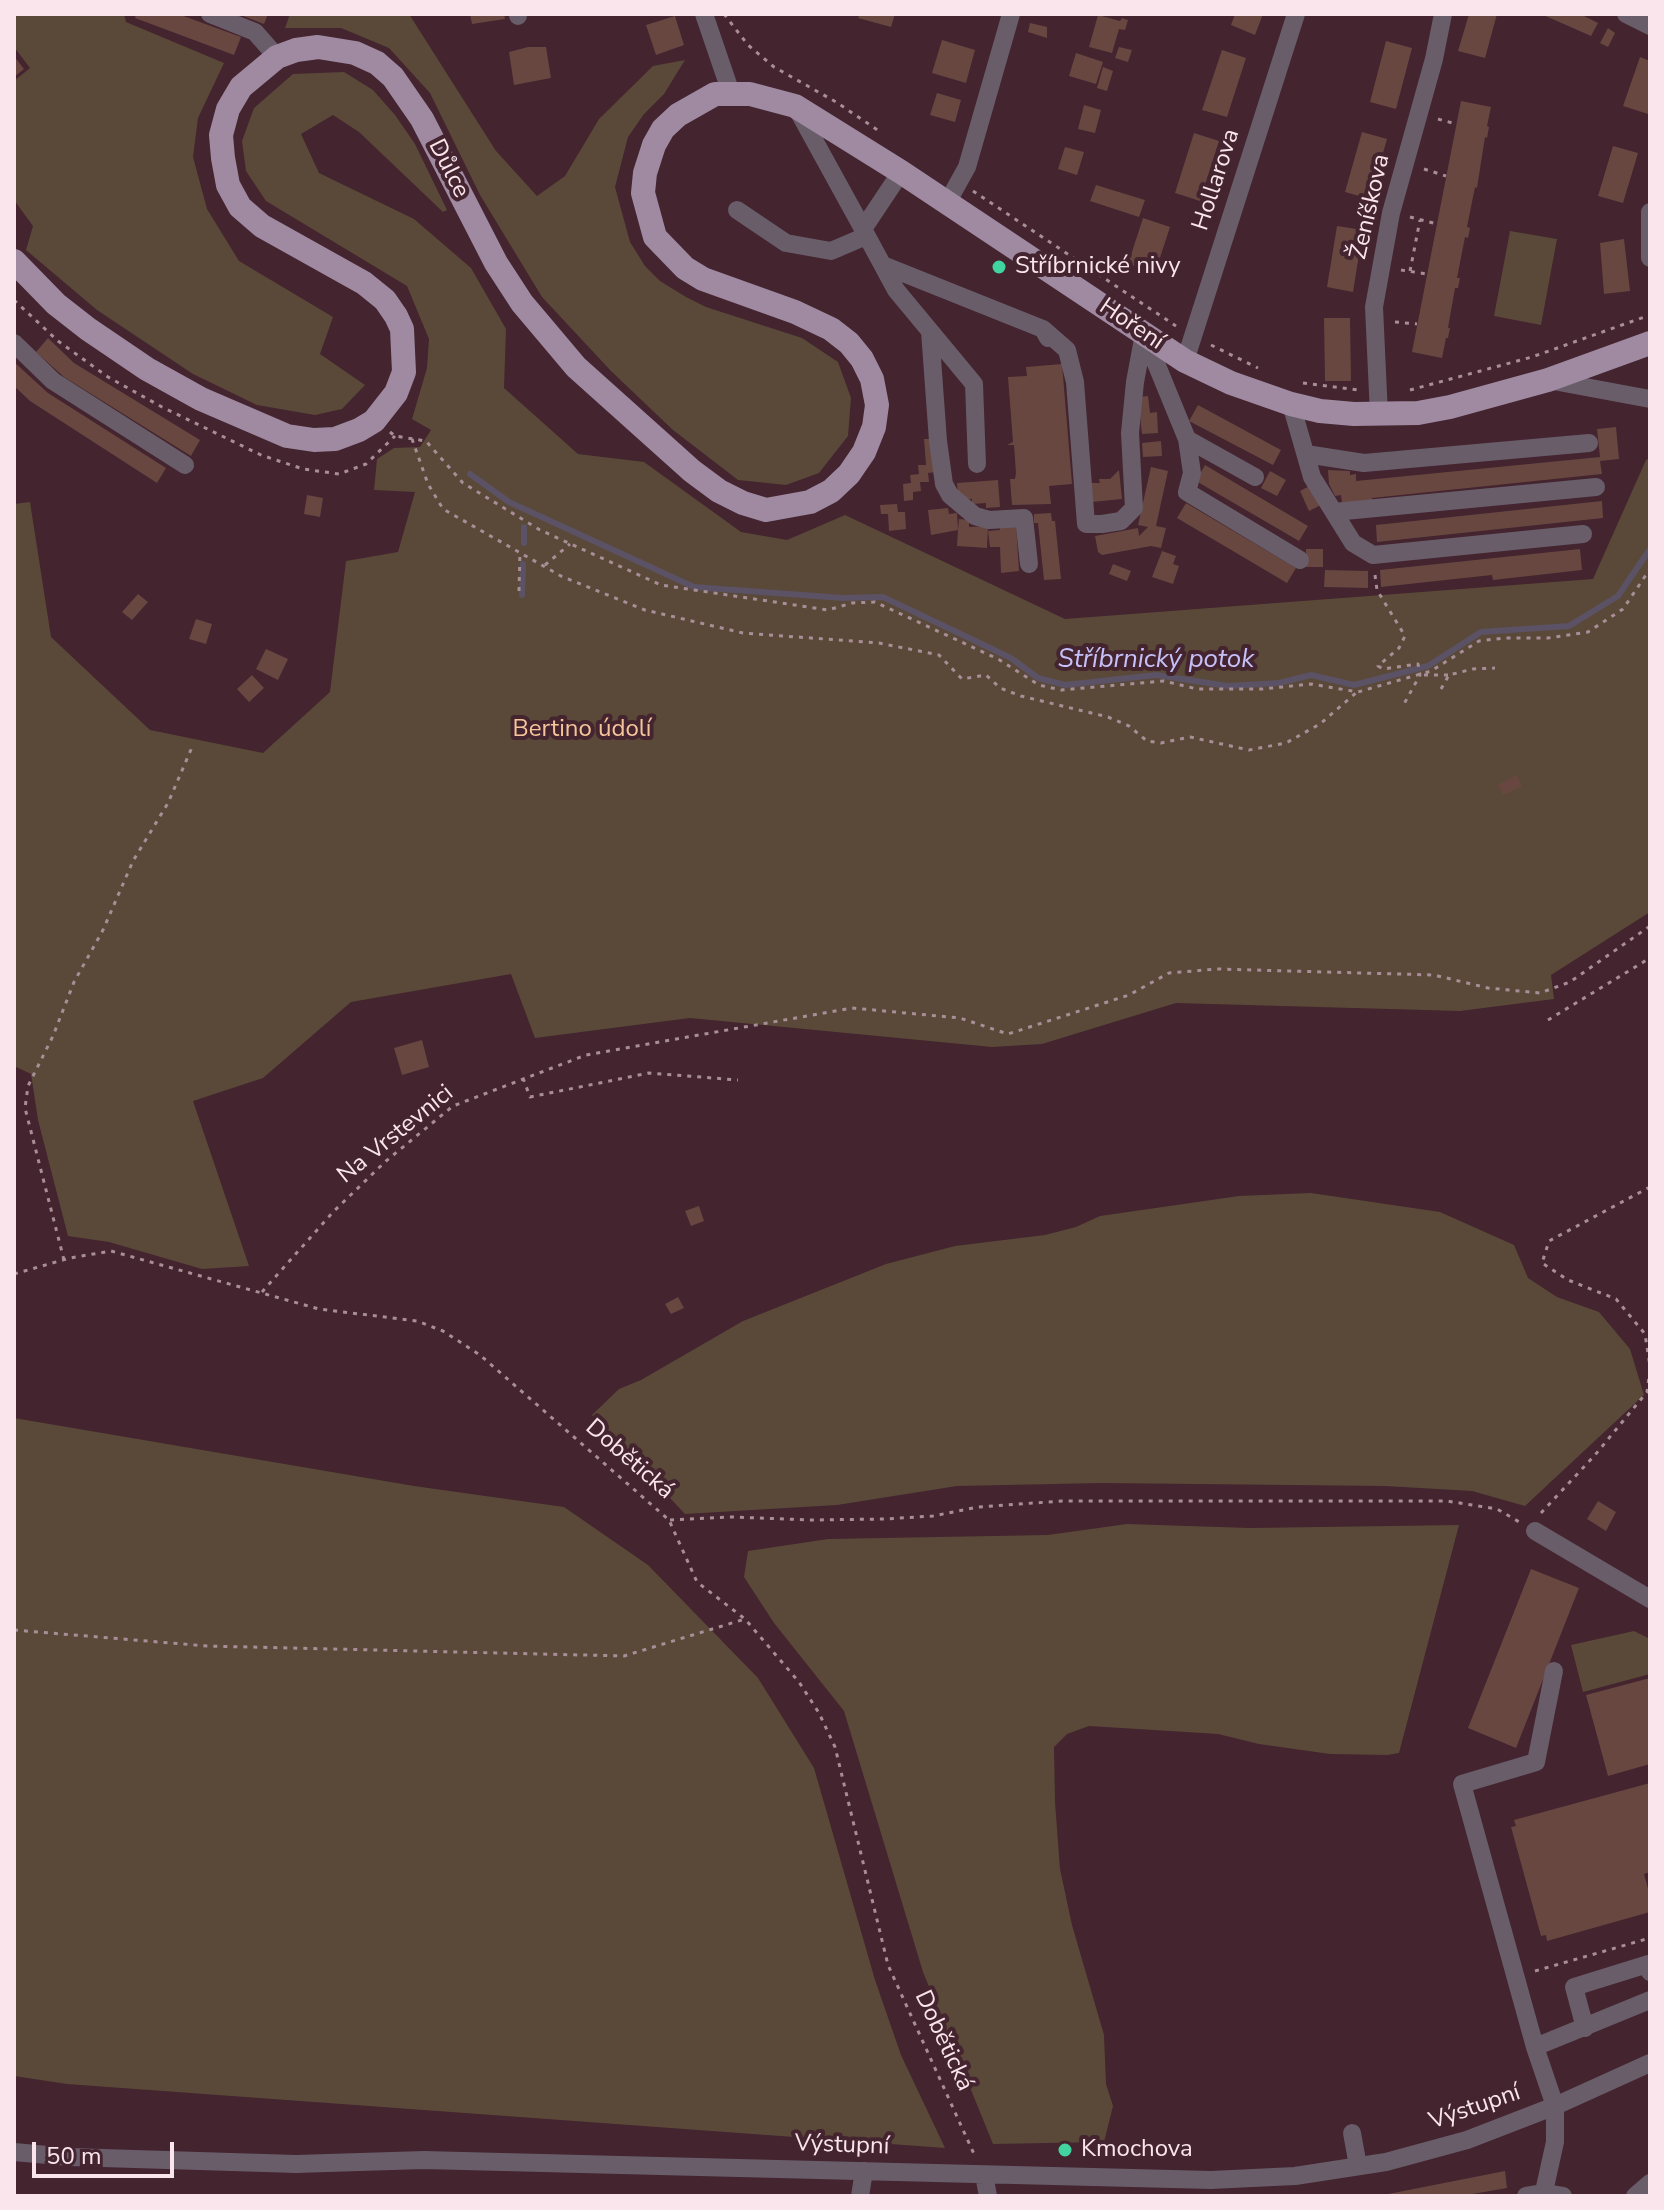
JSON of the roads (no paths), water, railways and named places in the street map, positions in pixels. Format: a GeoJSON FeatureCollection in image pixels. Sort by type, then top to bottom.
{"type":"FeatureCollection","features":[{"type":"Feature","properties":{"kind":"main road","name":"Důlce"},"geometry":{"type":"LineString","coordinates":[[14,261],[56,304],[88,329],[147,369],[225,410],[287,436],[314,440],[335,439],[374,421],[396,393],[404,372],[402,329],[396,316],[385,300],[364,283],[262,226],[240,207],[228,185],[221,135],[228,109],[241,87],[277,57],[318,47],[339,49],[377,63],[393,77],[422,119],[496,263],[522,303],[548,336],[603,393],[719,491],[766,510],[810,502],[831,491],[849,474],[864,452],[874,427],[877,405],[872,379],[862,359],[849,343],[831,329],[795,312],[703,279],[685,268],[655,237],[647,214],[643,193],[645,173],[663,129],[696,103],[715,94],[731,93]]}},
{"type":"Feature","properties":{"kind":"main road","name":"Hoření"},"geometry":{"type":"LineString","coordinates":[[731,93],[750,94],[795,106],[901,172],[953,193],[1185,361],[1231,383],[1296,393],[1320,411],[1379,403],[1418,413],[1450,407],[1548,380],[1650,343]]}},
{"type":"Feature","properties":{"kind":"street"},"geometry":{"type":"LineString","coordinates":[[210,14],[255,32],[277,57]]}},
{"type":"Feature","properties":{"kind":"street"},"geometry":{"type":"LineString","coordinates":[[704,14],[731,93]]}},
{"type":"Feature","properties":{"kind":"street"},"geometry":{"type":"LineString","coordinates":[[953,193],[967,167],[1011,14]]}},
{"type":"Feature","properties":{"kind":"street","name":"Hollarova"},"geometry":{"type":"LineString","coordinates":[[1185,361],[1296,14]]}},
{"type":"Feature","properties":{"kind":"street","name":"Ženíškova"},"geometry":{"type":"LineString","coordinates":[[1379,403],[1374,307],[1391,213],[1434,59],[1443,14]]}},
{"type":"Feature","properties":{"kind":"street"},"geometry":{"type":"LineString","coordinates":[[1626,14],[1650,26]]}},
{"type":"Feature","properties":{"kind":"street"},"geometry":{"type":"LineString","coordinates":[[795,106],[896,290],[974,384],[977,464]]}},
{"type":"Feature","properties":{"kind":"street"},"geometry":{"type":"LineString","coordinates":[[737,210],[786,243],[831,251],[864,232],[901,172]]}},
{"type":"Feature","properties":{"kind":"street"},"geometry":{"type":"LineString","coordinates":[[1650,212],[1650,258]]}},
{"type":"Feature","properties":{"kind":"street"},"geometry":{"type":"LineString","coordinates":[[883,265],[1043,329],[1067,350],[1075,382],[1086,524],[1121,521],[1134,508],[1130,433],[1144,334]]}},
{"type":"Feature","properties":{"kind":"street"},"geometry":{"type":"LineString","coordinates":[[1043,329],[1054,352]]}},
{"type":"Feature","properties":{"kind":"street"},"geometry":{"type":"LineString","coordinates":[[930,331],[944,484],[950,495],[975,516],[989,520],[1024,518],[1029,564]]}},
{"type":"Feature","properties":{"kind":"street"},"geometry":{"type":"LineString","coordinates":[[1144,334],[1187,439],[1192,473],[1187,492],[1300,560]]}},
{"type":"Feature","properties":{"kind":"street"},"geometry":{"type":"LineString","coordinates":[[14,343],[53,381],[185,465]]}},
{"type":"Feature","properties":{"kind":"street"},"geometry":{"type":"LineString","coordinates":[[1548,380],[1650,399]]}},
{"type":"Feature","properties":{"kind":"street"},"geometry":{"type":"LineString","coordinates":[[1296,393],[1312,477],[1353,543],[1373,555],[1583,534]]}},
{"type":"Feature","properties":{"kind":"street"},"geometry":{"type":"LineString","coordinates":[[1187,439],[1255,477]]}},
{"type":"Feature","properties":{"kind":"street"},"geometry":{"type":"LineString","coordinates":[[1306,454],[1364,463],[1589,443]]}},
{"type":"Feature","properties":{"kind":"street"},"geometry":{"type":"LineString","coordinates":[[1334,512],[1596,487]]}},
{"type":"Feature","properties":{"kind":"street"},"geometry":{"type":"LineString","coordinates":[[1535,1531],[1650,1599]]}},
{"type":"Feature","properties":{"kind":"street"},"geometry":{"type":"LineString","coordinates":[[1554,1671],[1536,1762],[1462,1784],[1535,2047],[1555,2106],[1555,2142],[1538,2195],[1563,2196]]}},
{"type":"Feature","properties":{"kind":"street"},"geometry":{"type":"LineString","coordinates":[[1585,2028],[1574,1987],[1648,1964],[1650,1972]]}},
{"type":"Feature","properties":{"kind":"street"},"geometry":{"type":"LineString","coordinates":[[1535,2047],[1650,2000]]}},
{"type":"Feature","properties":{"kind":"street","name":"Výstupní"},"geometry":{"type":"LineString","coordinates":[[14,2152],[70,2157],[296,2164],[424,2160],[1211,2180],[1295,2176],[1386,2162],[1467,2140],[1555,2106],[1650,2063]]}},
{"type":"Feature","properties":{"kind":"street"},"geometry":{"type":"LineString","coordinates":[[1352,2133],[1358,2166]]}},
{"type":"Feature","properties":{"kind":"street"},"geometry":{"type":"LineString","coordinates":[[860,2196],[864,2171]]}},
{"type":"Feature","properties":{"kind":"street"},"geometry":{"type":"LineString","coordinates":[[984,2175],[988,2196]]}},
{"type":"Feature","properties":{"kind":"street"},"geometry":{"type":"LineString","coordinates":[[1635,2196],[1650,2183]]}},
{"type":"Feature","properties":{"kind":"waterway","name":"Stříbrnický potok"},"geometry":{"type":"LineString","coordinates":[[470,474],[509,502],[694,587],[843,598],[883,597],[1011,658],[1038,678],[1065,685],[1156,675],[1228,686],[1279,683],[1311,675],[1354,685],[1428,666],[1481,632],[1569,626],[1618,596],[1650,549]]}},
{"type":"Feature","properties":{"kind":"waterway"},"geometry":{"type":"LineString","coordinates":[[524,527],[524,543]]}},
{"type":"Feature","properties":{"kind":"waterway"},"geometry":{"type":"LineString","coordinates":[[522,595],[523,564]]}},
{"type":"Feature","properties":{"kind":"place","name":"Stříbrnické nivy"},"geometry":{"type":"Point","coordinates":[999,267]}},
{"type":"Feature","properties":{"kind":"place","name":"Kmochova"},"geometry":{"type":"Point","coordinates":[1065,2150]}},
{"type":"Feature","properties":{"kind":"park label","name":"Bertino údolí"},"geometry":{"type":"Point","coordinates":[582,730]}}]}
